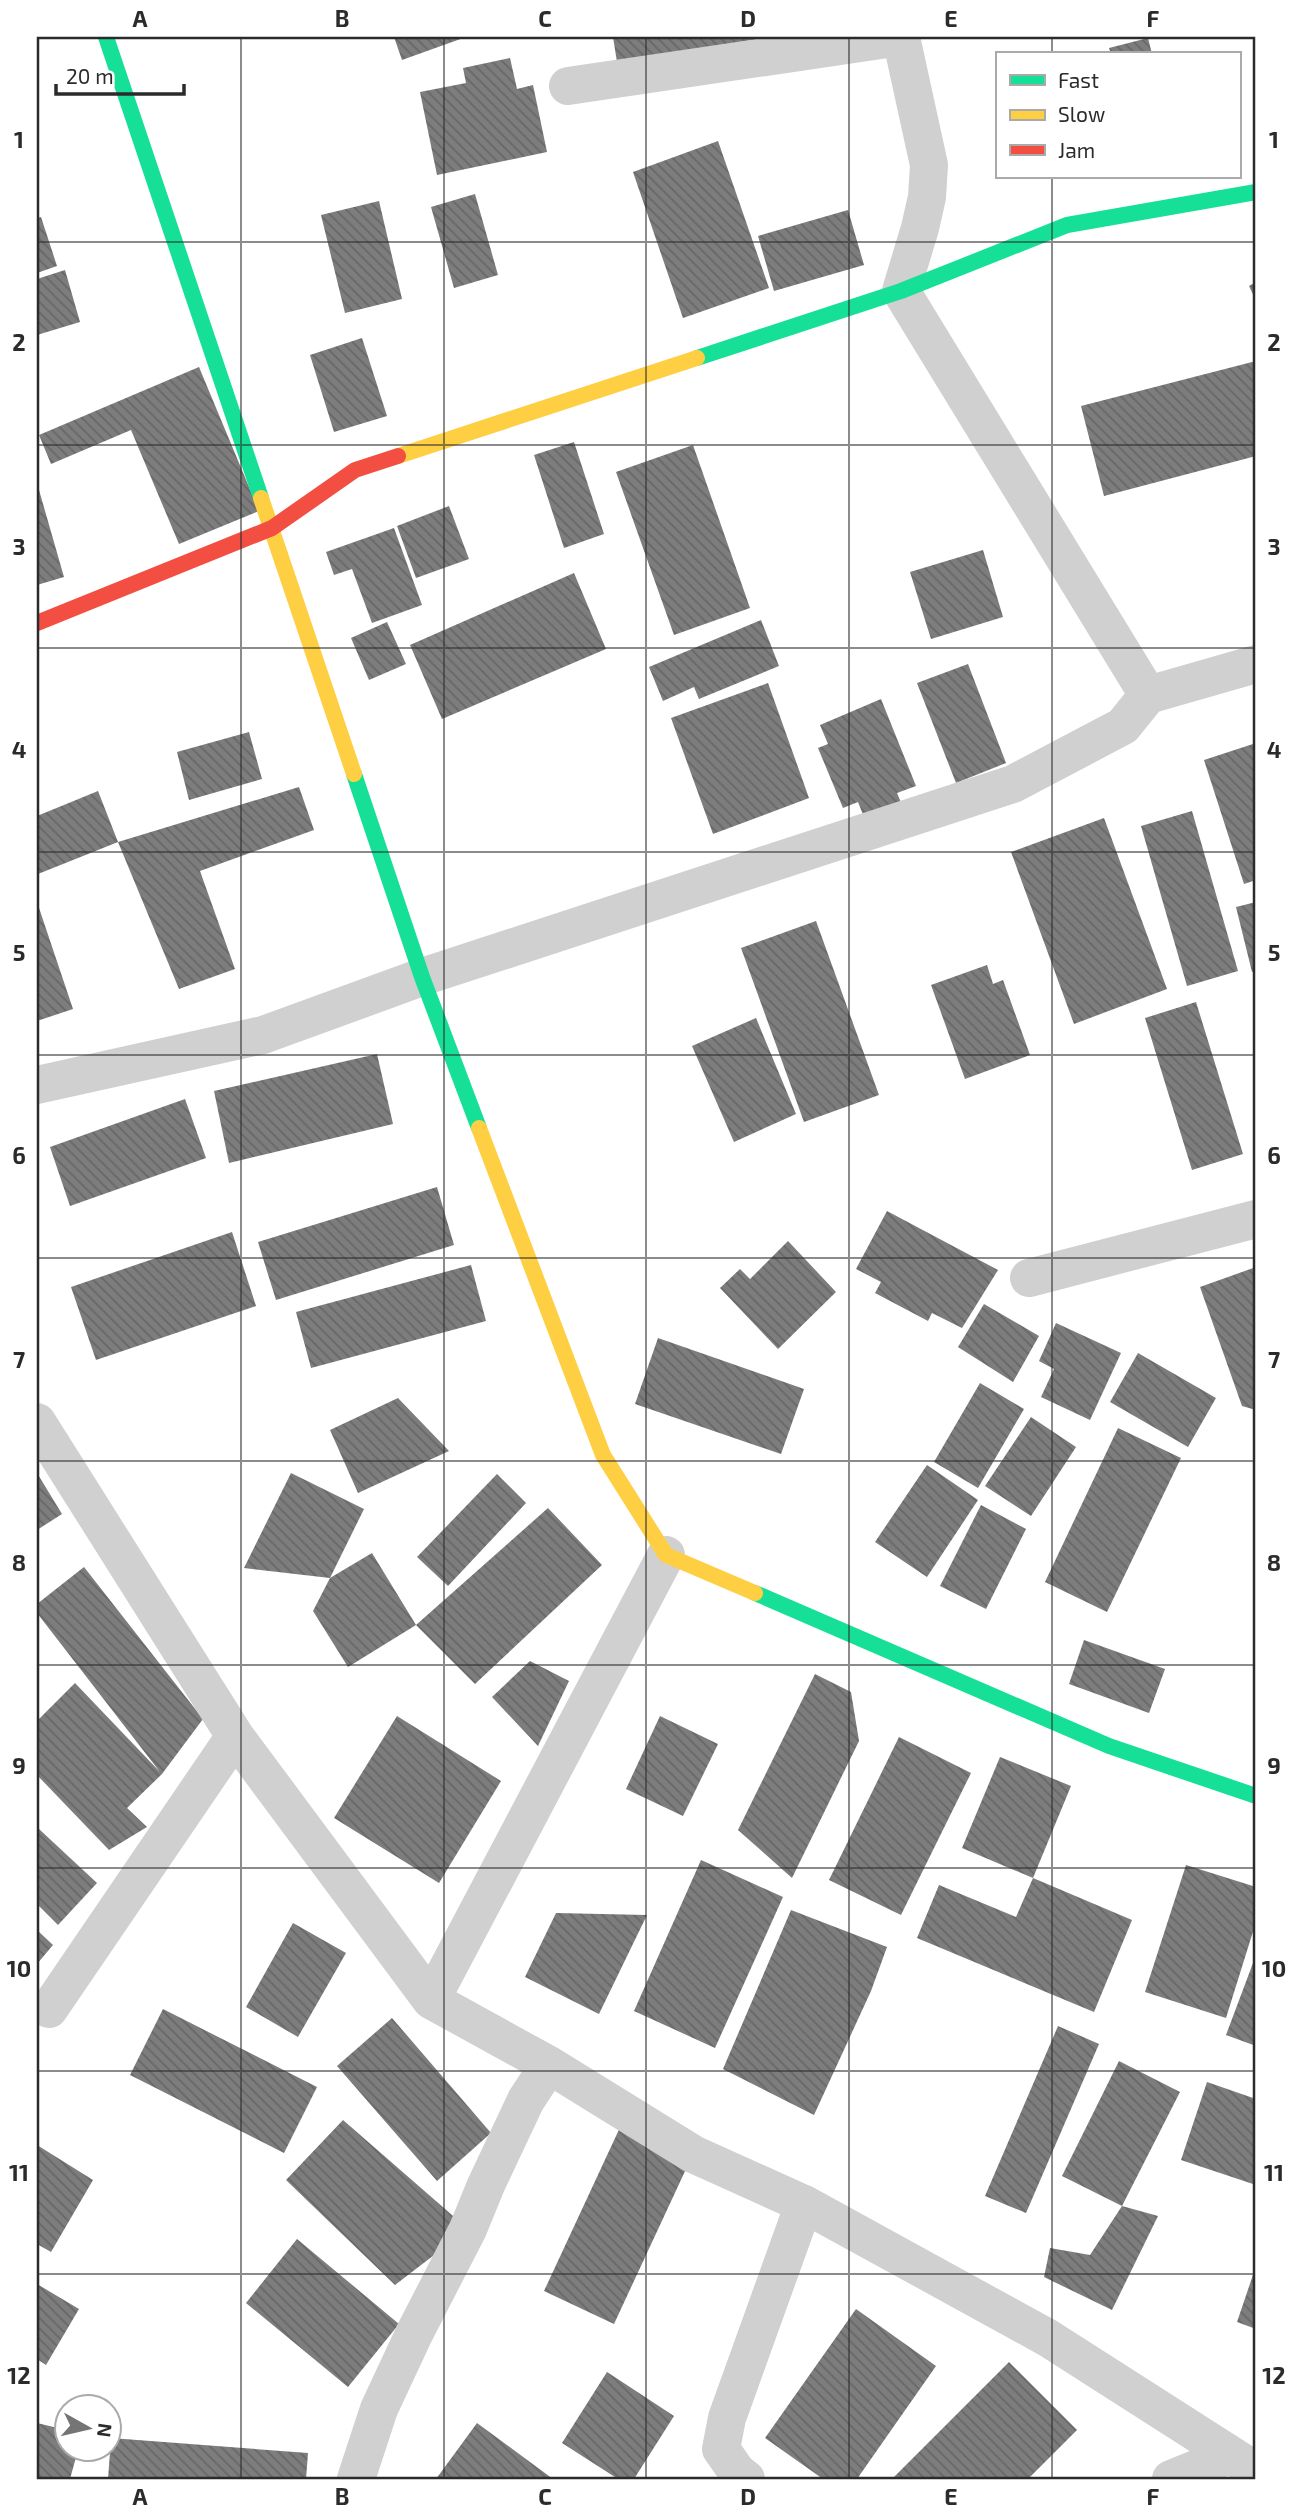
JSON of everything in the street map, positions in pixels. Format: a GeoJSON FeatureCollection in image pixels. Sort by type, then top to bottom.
{"type":"FeatureCollection","features":[{"type":"Feature","properties":{"kind":"street"},"geometry":{"type":"LineString","coordinates":[[106,37],[422,977],[603,1455],[666,1555],[1109,1746],[1256,1796]]}},
{"type":"Feature","properties":{"kind":"street"},"geometry":{"type":"LineString","coordinates":[[568,86],[901,37],[929,165],[927,197],[901,291],[1148,695]]}},
{"type":"Feature","properties":{"kind":"street"},"geometry":{"type":"LineString","coordinates":[[37,624],[272,528],[355,470],[901,291],[1068,225],[1256,192]]}},
{"type":"Feature","properties":{"kind":"street"},"geometry":{"type":"LineString","coordinates":[[37,1085],[263,1035],[422,977],[1013,783],[1123,726],[1148,695],[1256,664]]}},
{"type":"Feature","properties":{"kind":"street"},"geometry":{"type":"LineString","coordinates":[[1029,1278],[1256,1219]]}},
{"type":"Feature","properties":{"kind":"street"},"geometry":{"type":"LineString","coordinates":[[37,1422],[235,1736],[431,2000],[510,2042],[693,2154],[804,2204],[1048,2338],[1243,2463]]}},
{"type":"Feature","properties":{"kind":"street"},"geometry":{"type":"LineString","coordinates":[[431,2000],[666,1555]]}},
{"type":"Feature","properties":{"kind":"street"},"geometry":{"type":"LineString","coordinates":[[49,2009],[235,1736]]}},
{"type":"Feature","properties":{"kind":"street"},"geometry":{"type":"LineString","coordinates":[[356,2479],[379,2409],[468,2229],[526,2100],[549,2065]]}},
{"type":"Feature","properties":{"kind":"street"},"geometry":{"type":"LineString","coordinates":[[746,2479],[737,2472],[721,2449],[725,2428],[804,2204]]}},
{"type":"Feature","properties":{"kind":"street"},"geometry":{"type":"LineString","coordinates":[[1171,2479],[1243,2463]]}},
{"type":"Feature","properties":{"kind":"building"},"geometry":{"type":"Polygon","coordinates":[[[394,37],[466,37],[402,60],[394,37]]]}},
{"type":"Feature","properties":{"kind":"building"},"geometry":{"type":"Polygon","coordinates":[[[613,37],[765,37],[765,38],[617,62],[613,37]]]}},
{"type":"Feature","properties":{"kind":"building"},"geometry":{"type":"Polygon","coordinates":[[[1148,38],[1152,52],[1110,52],[1109,48],[1148,38]]]}},
{"type":"Feature","properties":{"kind":"building"},"geometry":{"type":"Polygon","coordinates":[[[510,58],[517,89],[533,85],[547,152],[437,175],[420,92],[466,83],[463,68],[510,58]]]}},
{"type":"Feature","properties":{"kind":"building"},"geometry":{"type":"Polygon","coordinates":[[[718,141],[769,288],[683,318],[633,172],[718,141]]]}},
{"type":"Feature","properties":{"kind":"building"},"geometry":{"type":"Polygon","coordinates":[[[475,194],[498,275],[454,288],[431,207],[475,194]]]}},
{"type":"Feature","properties":{"kind":"building"},"geometry":{"type":"Polygon","coordinates":[[[379,201],[402,299],[345,313],[321,215],[379,201]]]}},
{"type":"Feature","properties":{"kind":"building"},"geometry":{"type":"Polygon","coordinates":[[[848,210],[864,265],[774,291],[758,236],[848,210]]]}},
{"type":"Feature","properties":{"kind":"building"},"geometry":{"type":"Polygon","coordinates":[[[41,217],[57,266],[37,273],[37,218],[41,217]]]}},
{"type":"Feature","properties":{"kind":"building"},"geometry":{"type":"Polygon","coordinates":[[[65,270],[80,322],[37,335],[37,279],[65,270]]]}},
{"type":"Feature","properties":{"kind":"building"},"geometry":{"type":"Polygon","coordinates":[[[1256,282],[1256,301],[1249,286],[1256,282]]]}},
{"type":"Feature","properties":{"kind":"building"},"geometry":{"type":"Polygon","coordinates":[[[362,338],[387,416],[334,432],[310,355],[362,338]]]}},
{"type":"Feature","properties":{"kind":"building"},"geometry":{"type":"Polygon","coordinates":[[[1256,361],[1256,456],[1104,496],[1081,406],[1256,361]]]}},
{"type":"Feature","properties":{"kind":"building"},"geometry":{"type":"Polygon","coordinates":[[[199,367],[259,511],[179,544],[131,430],[51,464],[39,435],[199,367]]]}},
{"type":"Feature","properties":{"kind":"building"},"geometry":{"type":"Polygon","coordinates":[[[574,442],[604,534],[564,548],[534,455],[574,442]]]}},
{"type":"Feature","properties":{"kind":"building"},"geometry":{"type":"Polygon","coordinates":[[[693,445],[750,608],[674,635],[616,472],[693,445]]]}},
{"type":"Feature","properties":{"kind":"building"},"geometry":{"type":"Polygon","coordinates":[[[37,483],[64,577],[37,585],[37,483]]]}},
{"type":"Feature","properties":{"kind":"building"},"geometry":{"type":"Polygon","coordinates":[[[449,506],[469,559],[416,578],[397,526],[449,506]]]}},
{"type":"Feature","properties":{"kind":"building"},"geometry":{"type":"Polygon","coordinates":[[[394,528],[422,605],[372,623],[352,569],[334,575],[326,552],[394,528]]]}},
{"type":"Feature","properties":{"kind":"building"},"geometry":{"type":"Polygon","coordinates":[[[983,550],[1003,617],[931,639],[910,572],[983,550]]]}},
{"type":"Feature","properties":{"kind":"building"},"geometry":{"type":"Polygon","coordinates":[[[574,573],[606,649],[442,719],[410,645],[574,573]]]}},
{"type":"Feature","properties":{"kind":"building"},"geometry":{"type":"Polygon","coordinates":[[[761,620],[779,666],[699,699],[694,687],[663,701],[649,667],[761,620]]]}},
{"type":"Feature","properties":{"kind":"building"},"geometry":{"type":"Polygon","coordinates":[[[387,622],[406,664],[369,680],[351,638],[387,622]]]}},
{"type":"Feature","properties":{"kind":"building"},"geometry":{"type":"Polygon","coordinates":[[[968,664],[1006,763],[956,783],[917,683],[968,664]]]}},
{"type":"Feature","properties":{"kind":"building"},"geometry":{"type":"Polygon","coordinates":[[[768,683],[809,798],[713,834],[671,718],[768,683]]]}},
{"type":"Feature","properties":{"kind":"building"},"geometry":{"type":"Polygon","coordinates":[[[881,699],[916,786],[897,793],[903,807],[866,822],[858,802],[843,808],[818,748],[828,744],[820,725],[881,699]]]}},
{"type":"Feature","properties":{"kind":"building"},"geometry":{"type":"Polygon","coordinates":[[[249,732],[262,779],[189,800],[177,752],[249,732]]]}},
{"type":"Feature","properties":{"kind":"building"},"geometry":{"type":"Polygon","coordinates":[[[1256,743],[1256,880],[1244,884],[1204,760],[1256,743]]]}},
{"type":"Feature","properties":{"kind":"building"},"geometry":{"type":"Polygon","coordinates":[[[299,787],[314,830],[200,871],[235,969],[179,989],[118,842],[299,787]]]}},
{"type":"Feature","properties":{"kind":"building"},"geometry":{"type":"Polygon","coordinates":[[[98,791],[118,842],[38,874],[37,816],[98,791]]]}},
{"type":"Feature","properties":{"kind":"building"},"geometry":{"type":"Polygon","coordinates":[[[1192,811],[1238,971],[1187,986],[1141,826],[1192,811]]]}},
{"type":"Feature","properties":{"kind":"building"},"geometry":{"type":"Polygon","coordinates":[[[1104,818],[1167,989],[1074,1024],[1011,852],[1104,818]]]}},
{"type":"Feature","properties":{"kind":"building"},"geometry":{"type":"Polygon","coordinates":[[[37,902],[73,1009],[37,1021],[37,902]]]}},
{"type":"Feature","properties":{"kind":"building"},"geometry":{"type":"Polygon","coordinates":[[[1256,902],[1256,971],[1252,972],[1236,907],[1256,902]]]}},
{"type":"Feature","properties":{"kind":"building"},"geometry":{"type":"Polygon","coordinates":[[[816,921],[879,1095],[804,1122],[741,948],[816,921]]]}},
{"type":"Feature","properties":{"kind":"building"},"geometry":{"type":"Polygon","coordinates":[[[987,965],[993,984],[1003,980],[1030,1055],[965,1079],[931,985],[987,965]]]}},
{"type":"Feature","properties":{"kind":"building"},"geometry":{"type":"Polygon","coordinates":[[[1196,1002],[1243,1154],[1192,1170],[1145,1018],[1196,1002]]]}},
{"type":"Feature","properties":{"kind":"building"},"geometry":{"type":"Polygon","coordinates":[[[756,1018],[796,1114],[734,1142],[692,1046],[756,1018]]]}},
{"type":"Feature","properties":{"kind":"building"},"geometry":{"type":"Polygon","coordinates":[[[377,1054],[393,1124],[229,1163],[214,1091],[377,1054]]]}},
{"type":"Feature","properties":{"kind":"building"},"geometry":{"type":"Polygon","coordinates":[[[185,1099],[206,1158],[70,1206],[50,1147],[185,1099]]]}},
{"type":"Feature","properties":{"kind":"building"},"geometry":{"type":"Polygon","coordinates":[[[437,1187],[454,1245],[276,1300],[258,1242],[437,1187]]]}},
{"type":"Feature","properties":{"kind":"building"},"geometry":{"type":"Polygon","coordinates":[[[887,1211],[998,1270],[962,1328],[932,1313],[928,1321],[875,1293],[881,1282],[856,1269],[887,1211]]]}},
{"type":"Feature","properties":{"kind":"building"},"geometry":{"type":"Polygon","coordinates":[[[232,1232],[256,1306],[96,1360],[71,1287],[232,1232]]]}},
{"type":"Feature","properties":{"kind":"building"},"geometry":{"type":"Polygon","coordinates":[[[788,1241],[836,1292],[778,1349],[720,1288],[740,1269],[750,1279],[788,1241]]]}},
{"type":"Feature","properties":{"kind":"building"},"geometry":{"type":"Polygon","coordinates":[[[471,1265],[486,1321],[311,1368],[296,1312],[471,1265]]]}},
{"type":"Feature","properties":{"kind":"building"},"geometry":{"type":"Polygon","coordinates":[[[1256,1267],[1256,1410],[1242,1406],[1200,1287],[1256,1267]]]}},
{"type":"Feature","properties":{"kind":"building"},"geometry":{"type":"Polygon","coordinates":[[[984,1304],[1039,1336],[1013,1382],[958,1347],[984,1304]]]}},
{"type":"Feature","properties":{"kind":"building"},"geometry":{"type":"Polygon","coordinates":[[[1056,1323],[1121,1353],[1090,1420],[1041,1397],[1054,1369],[1039,1361],[1056,1323]]]}},
{"type":"Feature","properties":{"kind":"building"},"geometry":{"type":"Polygon","coordinates":[[[658,1338],[804,1389],[781,1454],[635,1404],[658,1338]]]}},
{"type":"Feature","properties":{"kind":"building"},"geometry":{"type":"Polygon","coordinates":[[[1138,1353],[1216,1398],[1188,1447],[1110,1402],[1138,1353]]]}},
{"type":"Feature","properties":{"kind":"building"},"geometry":{"type":"Polygon","coordinates":[[[980,1383],[1024,1409],[978,1488],[934,1462],[980,1383]]]}},
{"type":"Feature","properties":{"kind":"building"},"geometry":{"type":"Polygon","coordinates":[[[398,1398],[449,1451],[358,1493],[330,1430],[398,1398]]]}},
{"type":"Feature","properties":{"kind":"building"},"geometry":{"type":"Polygon","coordinates":[[[1031,1417],[1076,1447],[1031,1516],[985,1486],[1031,1417]]]}},
{"type":"Feature","properties":{"kind":"building"},"geometry":{"type":"Polygon","coordinates":[[[1118,1428],[1181,1458],[1107,1612],[1045,1582],[1118,1428]]]}},
{"type":"Feature","properties":{"kind":"building"},"geometry":{"type":"Polygon","coordinates":[[[927,1465],[978,1500],[927,1577],[875,1542],[927,1465]]]}},
{"type":"Feature","properties":{"kind":"building"},"geometry":{"type":"Polygon","coordinates":[[[37,1473],[62,1514],[37,1530],[37,1473]]]}},
{"type":"Feature","properties":{"kind":"building"},"geometry":{"type":"Polygon","coordinates":[[[291,1473],[364,1509],[330,1578],[244,1568],[291,1473]]]}},
{"type":"Feature","properties":{"kind":"building"},"geometry":{"type":"Polygon","coordinates":[[[497,1474],[526,1503],[448,1586],[417,1557],[497,1474]]]}},
{"type":"Feature","properties":{"kind":"building"},"geometry":{"type":"Polygon","coordinates":[[[981,1505],[1026,1529],[986,1609],[940,1586],[981,1505]]]}},
{"type":"Feature","properties":{"kind":"building"},"geometry":{"type":"Polygon","coordinates":[[[548,1508],[602,1565],[475,1684],[416,1625],[548,1508]]]}},
{"type":"Feature","properties":{"kind":"building"},"geometry":{"type":"Polygon","coordinates":[[[372,1553],[416,1625],[348,1667],[313,1611],[330,1578],[372,1553]]]}},
{"type":"Feature","properties":{"kind":"building"},"geometry":{"type":"Polygon","coordinates":[[[84,1567],[203,1719],[162,1774],[127,1808],[147,1827],[109,1850],[37,1775],[37,1721],[75,1683],[160,1772],[37,1613],[37,1604],[84,1567]]]}},
{"type":"Feature","properties":{"kind":"building"},"geometry":{"type":"Polygon","coordinates":[[[1084,1640],[1165,1669],[1149,1713],[1069,1684],[1084,1640]]]}},
{"type":"Feature","properties":{"kind":"building"},"geometry":{"type":"Polygon","coordinates":[[[530,1661],[569,1681],[538,1746],[492,1697],[530,1661]]]}},
{"type":"Feature","properties":{"kind":"building"},"geometry":{"type":"Polygon","coordinates":[[[815,1674],[851,1692],[859,1741],[792,1878],[738,1830],[815,1674]]]}},
{"type":"Feature","properties":{"kind":"building"},"geometry":{"type":"Polygon","coordinates":[[[397,1716],[501,1781],[439,1883],[334,1818],[397,1716]]]}},
{"type":"Feature","properties":{"kind":"building"},"geometry":{"type":"Polygon","coordinates":[[[660,1716],[718,1744],[683,1816],[626,1789],[660,1716]]]}},
{"type":"Feature","properties":{"kind":"building"},"geometry":{"type":"Polygon","coordinates":[[[899,1737],[971,1773],[901,1915],[829,1880],[899,1737]]]}},
{"type":"Feature","properties":{"kind":"building"},"geometry":{"type":"Polygon","coordinates":[[[1000,1757],[1071,1786],[1033,1878],[962,1848],[1000,1757]]]}},
{"type":"Feature","properties":{"kind":"building"},"geometry":{"type":"Polygon","coordinates":[[[39,1829],[97,1883],[58,1925],[37,1904],[39,1829]]]}},
{"type":"Feature","properties":{"kind":"building"},"geometry":{"type":"Polygon","coordinates":[[[701,1860],[783,1897],[715,2048],[634,2011],[701,1860]]]}},
{"type":"Feature","properties":{"kind":"building"},"geometry":{"type":"Polygon","coordinates":[[[1186,1865],[1256,1887],[1256,1922],[1226,2018],[1145,1992],[1186,1865]]]}},
{"type":"Feature","properties":{"kind":"building"},"geometry":{"type":"Polygon","coordinates":[[[1033,1878],[1132,1920],[1094,2012],[917,1938],[939,1885],[1016,1917],[1033,1878]]]}},
{"type":"Feature","properties":{"kind":"building"},"geometry":{"type":"Polygon","coordinates":[[[791,1910],[887,1947],[871,1991],[814,2115],[723,2069],[791,1910]]]}},
{"type":"Feature","properties":{"kind":"building"},"geometry":{"type":"Polygon","coordinates":[[[556,1913],[647,1915],[599,2014],[525,1977],[556,1913]]]}},
{"type":"Feature","properties":{"kind":"building"},"geometry":{"type":"Polygon","coordinates":[[[293,1923],[346,1953],[298,2037],[246,2007],[293,1923]]]}},
{"type":"Feature","properties":{"kind":"building"},"geometry":{"type":"Polygon","coordinates":[[[37,1930],[53,1945],[37,1964],[37,1930]]]}},
{"type":"Feature","properties":{"kind":"building"},"geometry":{"type":"Polygon","coordinates":[[[1256,1955],[1256,2046],[1226,2035],[1256,1955]]]}},
{"type":"Feature","properties":{"kind":"building"},"geometry":{"type":"Polygon","coordinates":[[[163,2009],[317,2087],[284,2153],[130,2075],[163,2009]]]}},
{"type":"Feature","properties":{"kind":"building"},"geometry":{"type":"Polygon","coordinates":[[[392,2018],[491,2133],[437,2181],[337,2066],[392,2018]]]}},
{"type":"Feature","properties":{"kind":"building"},"geometry":{"type":"Polygon","coordinates":[[[1058,2026],[1099,2044],[1026,2213],[985,2196],[1058,2026]]]}},
{"type":"Feature","properties":{"kind":"building"},"geometry":{"type":"Polygon","coordinates":[[[1119,2061],[1180,2092],[1122,2206],[1062,2176],[1119,2061]]]}},
{"type":"Feature","properties":{"kind":"building"},"geometry":{"type":"Polygon","coordinates":[[[1207,2082],[1256,2099],[1256,2185],[1181,2160],[1207,2082]]]}},
{"type":"Feature","properties":{"kind":"building"},"geometry":{"type":"Polygon","coordinates":[[[343,2120],[468,2229],[395,2285],[286,2180],[343,2120]]]}},
{"type":"Feature","properties":{"kind":"building"},"geometry":{"type":"Polygon","coordinates":[[[623,2121],[693,2154],[614,2324],[544,2291],[623,2121]]]}},
{"type":"Feature","properties":{"kind":"building"},"geometry":{"type":"Polygon","coordinates":[[[37,2145],[93,2180],[51,2252],[37,2244],[37,2145]]]}},
{"type":"Feature","properties":{"kind":"building"},"geometry":{"type":"Polygon","coordinates":[[[1122,2206],[1158,2216],[1112,2310],[1044,2277],[1050,2248],[1090,2255],[1122,2206]]]}},
{"type":"Feature","properties":{"kind":"building"},"geometry":{"type":"Polygon","coordinates":[[[297,2239],[399,2324],[348,2387],[246,2303],[297,2239]]]}},
{"type":"Feature","properties":{"kind":"building"},"geometry":{"type":"Polygon","coordinates":[[[1256,2266],[1256,2329],[1237,2322],[1256,2266]]]}},
{"type":"Feature","properties":{"kind":"building"},"geometry":{"type":"Polygon","coordinates":[[[37,2284],[79,2309],[46,2365],[37,2359],[37,2284]]]}},
{"type":"Feature","properties":{"kind":"building"},"geometry":{"type":"Polygon","coordinates":[[[856,2309],[936,2366],[857,2479],[823,2479],[765,2438],[856,2309]]]}},
{"type":"Feature","properties":{"kind":"building"},"geometry":{"type":"Polygon","coordinates":[[[1009,2362],[1077,2430],[1028,2479],[892,2479],[1009,2362]]]}},
{"type":"Feature","properties":{"kind":"building"},"geometry":{"type":"Polygon","coordinates":[[[607,2372],[674,2416],[634,2479],[618,2479],[562,2443],[607,2372]]]}},
{"type":"Feature","properties":{"kind":"building"},"geometry":{"type":"Polygon","coordinates":[[[37,2423],[52,2427],[52,2464],[74,2464],[70,2479],[37,2479],[37,2423]]]}},
{"type":"Feature","properties":{"kind":"building"},"geometry":{"type":"Polygon","coordinates":[[[477,2423],[553,2479],[436,2479],[477,2423]]]}},
{"type":"Feature","properties":{"kind":"building"},"geometry":{"type":"Polygon","coordinates":[[[122,2439],[308,2453],[306,2479],[108,2479],[109,2464],[122,2464],[122,2439]]]}},
{"type":"Feature","properties":{"kind":"traffic: fast"},"geometry":{"type":"LineString","coordinates":[[106,37],[261,498]]}},
{"type":"Feature","properties":{"kind":"traffic: fast"},"geometry":{"type":"LineString","coordinates":[[697,358],[901,291],[1067,225],[1256,192]]}},
{"type":"Feature","properties":{"kind":"traffic: fast"},"geometry":{"type":"LineString","coordinates":[[354,774],[422,977],[479,1128]]}},
{"type":"Feature","properties":{"kind":"traffic: fast"},"geometry":{"type":"LineString","coordinates":[[755,1593],[1109,1746],[1256,1796]]}},
{"type":"Feature","properties":{"kind":"traffic: slow"},"geometry":{"type":"LineString","coordinates":[[398,456],[697,358]]}},
{"type":"Feature","properties":{"kind":"traffic: slow"},"geometry":{"type":"LineString","coordinates":[[261,498],[354,774]]}},
{"type":"Feature","properties":{"kind":"traffic: slow"},"geometry":{"type":"LineString","coordinates":[[479,1128],[603,1455],[666,1555],[755,1593]]}},
{"type":"Feature","properties":{"kind":"traffic: jam"},"geometry":{"type":"LineString","coordinates":[[37,623],[272,528],[355,470],[398,456]]}}]}
